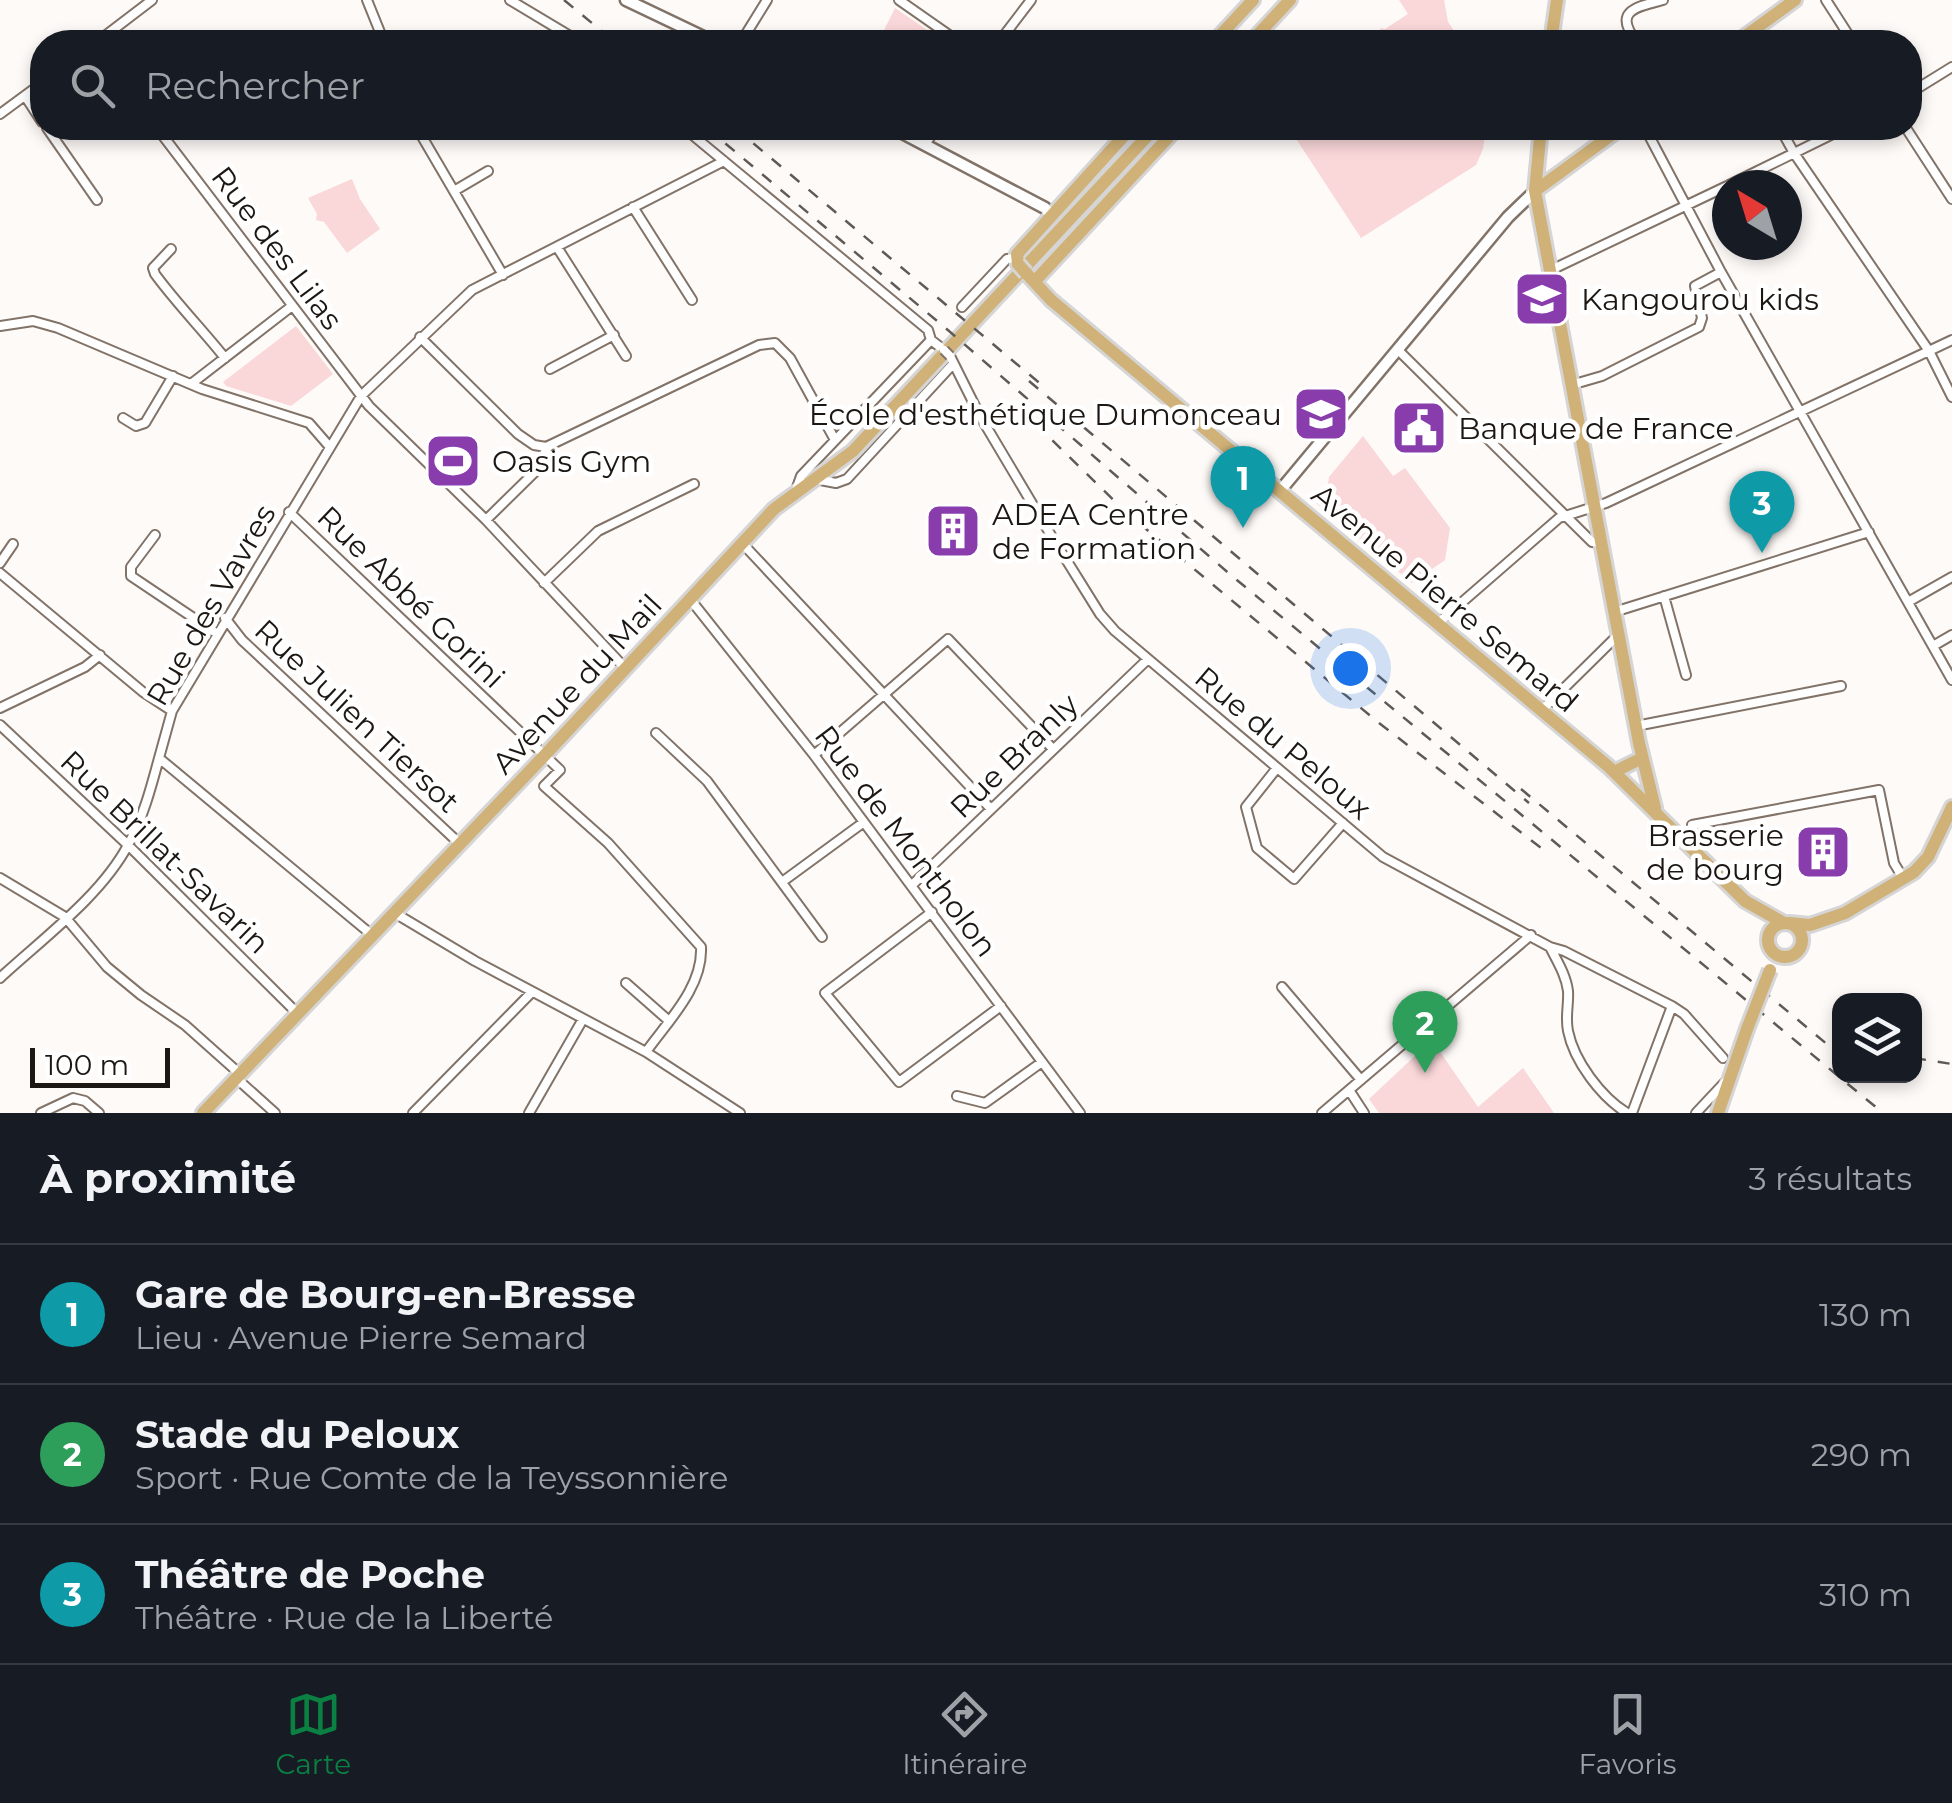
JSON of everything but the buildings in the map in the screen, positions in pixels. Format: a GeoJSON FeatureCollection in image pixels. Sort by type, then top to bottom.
{"type":"FeatureCollection","features":[{"type":"Feature","properties":{"kind":"main road"},"geometry":{"type":"LineString","coordinates":[[1225,30],[1253,0]]}},
{"type":"Feature","properties":{"kind":"main road"},"geometry":{"type":"LineString","coordinates":[[1262,30],[1290,0]]}},
{"type":"Feature","properties":{"kind":"main road"},"geometry":{"type":"LineString","coordinates":[[1553,30],[1557,0]]}},
{"type":"Feature","properties":{"kind":"main road"},"geometry":{"type":"LineString","coordinates":[[1754,30],[1795,0]]}},
{"type":"Feature","properties":{"kind":"main road"},"geometry":{"type":"LineString","coordinates":[[1023,269],[1052,216],[1121,140]]}},
{"type":"Feature","properties":{"kind":"main road","name":"Avenue du Mail"},"geometry":{"type":"LineString","coordinates":[[203,1113],[742,543],[796,490],[853,451],[1143,140]]}},
{"type":"Feature","properties":{"kind":"main road"},"geometry":{"type":"LineString","coordinates":[[1023,269],[1163,140]]}},
{"type":"Feature","properties":{"kind":"main road"},"geometry":{"type":"LineString","coordinates":[[1540,140],[1535,191],[1639,743],[1657,814]]}},
{"type":"Feature","properties":{"kind":"main road"},"geometry":{"type":"LineString","coordinates":[[1535,191],[1605,140]]}},
{"type":"Feature","properties":{"kind":"main road","name":"Avenue Pierre Semard"},"geometry":{"type":"LineString","coordinates":[[1023,269],[1052,300],[1614,772],[1746,901]]}},
{"type":"Feature","properties":{"kind":"main road"},"geometry":{"type":"LineString","coordinates":[[1632,790],[1639,743]]}},
{"type":"Feature","properties":{"kind":"main road"},"geometry":{"type":"LineString","coordinates":[[1614,772],[1638,760]]}},
{"type":"Feature","properties":{"kind":"main road"},"geometry":{"type":"LineString","coordinates":[[1775,950],[1796,954],[1802,944],[1844,913],[1904,878],[1928,857],[1952,808]]}},
{"type":"Feature","properties":{"kind":"main road"},"geometry":{"type":"LineString","coordinates":[[1746,901],[1800,930],[1802,944]]}},
{"type":"Feature","properties":{"kind":"main road"},"geometry":{"type":"LineString","coordinates":[[1746,901],[1775,950]]}},
{"type":"Feature","properties":{"kind":"main road"},"geometry":{"type":"LineString","coordinates":[[1718,1112],[1770,970],[1775,950],[1774,926],[1810,926],[1844,913]]}},
{"type":"Feature","properties":{"kind":"street"},"geometry":{"type":"LineString","coordinates":[[113,30],[152,0]]}},
{"type":"Feature","properties":{"kind":"street"},"geometry":{"type":"LineString","coordinates":[[367,0],[379,30]]}},
{"type":"Feature","properties":{"kind":"street"},"geometry":{"type":"LineString","coordinates":[[510,0],[560,30]]}},
{"type":"Feature","properties":{"kind":"street"},"geometry":{"type":"LineString","coordinates":[[626,0],[689,30]]}},
{"type":"Feature","properties":{"kind":"street"},"geometry":{"type":"LineString","coordinates":[[749,30],[768,0]]}},
{"type":"Feature","properties":{"kind":"street"},"geometry":{"type":"LineString","coordinates":[[899,0],[943,30]]}},
{"type":"Feature","properties":{"kind":"street"},"geometry":{"type":"LineString","coordinates":[[1007,30],[1031,0]]}},
{"type":"Feature","properties":{"kind":"street"},"geometry":{"type":"LineString","coordinates":[[1628,30],[1626,16],[1633,8],[1663,0]]}},
{"type":"Feature","properties":{"kind":"street"},"geometry":{"type":"LineString","coordinates":[[1826,0],[1845,30]]}},
{"type":"Feature","properties":{"kind":"street"},"geometry":{"type":"LineString","coordinates":[[1922,86],[1952,67]]}},
{"type":"Feature","properties":{"kind":"street"},"geometry":{"type":"LineString","coordinates":[[0,114],[30,92]]}},
{"type":"Feature","properties":{"kind":"street"},"geometry":{"type":"LineString","coordinates":[[25,96],[30,103]]}},
{"type":"Feature","properties":{"kind":"street"},"geometry":{"type":"LineString","coordinates":[[56,140],[97,200]]}},
{"type":"Feature","properties":{"kind":"street","name":"Rue des Lilas"},"geometry":{"type":"LineString","coordinates":[[167,140],[361,396],[486,520],[625,668]]}},
{"type":"Feature","properties":{"kind":"street"},"geometry":{"type":"LineString","coordinates":[[424,140],[503,275]]}},
{"type":"Feature","properties":{"kind":"street","name":"Rue du Peloux"},"geometry":{"type":"LineString","coordinates":[[699,140],[928,330],[1107,623],[1390,862],[1672,1006],[1723,1058]]}},
{"type":"Feature","properties":{"kind":"street"},"geometry":{"type":"LineString","coordinates":[[917,140],[1045,208],[1052,216]]}},
{"type":"Feature","properties":{"kind":"street"},"geometry":{"type":"LineString","coordinates":[[925,144],[928,140]]}},
{"type":"Feature","properties":{"kind":"street"},"geometry":{"type":"LineString","coordinates":[[1652,140],[1721,272],[1952,680]]}},
{"type":"Feature","properties":{"kind":"street"},"geometry":{"type":"LineString","coordinates":[[1787,140],[1929,351],[1952,396]]}},
{"type":"Feature","properties":{"kind":"street"},"geometry":{"type":"LineString","coordinates":[[1759,170],[1821,140]]}},
{"type":"Feature","properties":{"kind":"street"},"geometry":{"type":"LineString","coordinates":[[1914,140],[1952,199]]}},
{"type":"Feature","properties":{"kind":"street","name":"Rue des Vavres"},"geometry":{"type":"LineString","coordinates":[[0,978],[114,868],[128,846],[150,792],[172,711],[361,396],[472,290],[724,161]]}},
{"type":"Feature","properties":{"kind":"street"},"geometry":{"type":"LineString","coordinates":[[454,191],[488,171]]}},
{"type":"Feature","properties":{"kind":"street"},"geometry":{"type":"LineString","coordinates":[[1279,492],[1508,216],[1535,191]]}},
{"type":"Feature","properties":{"kind":"street"},"geometry":{"type":"LineString","coordinates":[[1550,270],[1712,192]]}},
{"type":"Feature","properties":{"kind":"street"},"geometry":{"type":"LineString","coordinates":[[633,207],[692,300]]}},
{"type":"Feature","properties":{"kind":"street"},"geometry":{"type":"LineString","coordinates":[[557,247],[626,356]]}},
{"type":"Feature","properties":{"kind":"street"},"geometry":{"type":"LineString","coordinates":[[171,249],[156,264],[156,274],[183,313],[198,324],[225,358]]}},
{"type":"Feature","properties":{"kind":"street"},"geometry":{"type":"LineString","coordinates":[[962,307],[1002,264],[1023,269]]}},
{"type":"Feature","properties":{"kind":"street"},"geometry":{"type":"LineString","coordinates":[[1572,385],[1602,376],[1699,327],[1702,318],[1695,286],[1721,272]]}},
{"type":"Feature","properties":{"kind":"street"},"geometry":{"type":"LineString","coordinates":[[190,384],[292,306]]}},
{"type":"Feature","properties":{"kind":"street"},"geometry":{"type":"LineString","coordinates":[[0,326],[24,321],[44,323],[190,384],[309,423],[330,446]]}},
{"type":"Feature","properties":{"kind":"street"},"geometry":{"type":"LineString","coordinates":[[550,369],[614,335]]}},
{"type":"Feature","properties":{"kind":"street"},"geometry":{"type":"LineString","coordinates":[[420,338],[518,434],[534,445],[546,446],[759,345],[775,343],[790,358],[835,440]]}},
{"type":"Feature","properties":{"kind":"street"},"geometry":{"type":"LineString","coordinates":[[1437,624],[1564,515],[1595,506],[1952,340]]}},
{"type":"Feature","properties":{"kind":"street"},"geometry":{"type":"LineString","coordinates":[[1398,350],[1592,542],[1602,544]]}},
{"type":"Feature","properties":{"kind":"street"},"geometry":{"type":"LineString","coordinates":[[815,479],[848,479],[943,351]]}},
{"type":"Feature","properties":{"kind":"street","name":"Avenue du Mail"},"geometry":{"type":"LineString","coordinates":[[796,490],[801,476],[835,440],[943,351]]}},
{"type":"Feature","properties":{"kind":"street"},"geometry":{"type":"LineString","coordinates":[[124,418],[136,426],[145,422],[173,376]]}},
{"type":"Feature","properties":{"kind":"street"},"geometry":{"type":"LineString","coordinates":[[486,520],[542,465],[546,446]]}},
{"type":"Feature","properties":{"kind":"street"},"geometry":{"type":"LineString","coordinates":[[544,583],[598,531],[694,484]]}},
{"type":"Feature","properties":{"kind":"street","name":"Rue Abbé Gorini"},"geometry":{"type":"LineString","coordinates":[[289,512],[544,756]]}},
{"type":"Feature","properties":{"kind":"street"},"geometry":{"type":"LineString","coordinates":[[1614,612],[1868,532]]}},
{"type":"Feature","properties":{"kind":"street"},"geometry":{"type":"LineString","coordinates":[[154,535],[132,567],[131,576],[216,633]]}},
{"type":"Feature","properties":{"kind":"street"},"geometry":{"type":"LineString","coordinates":[[742,543],[991,809]]}},
{"type":"Feature","properties":{"kind":"street"},"geometry":{"type":"LineString","coordinates":[[0,562],[14,544]]}},
{"type":"Feature","properties":{"kind":"street"},"geometry":{"type":"LineString","coordinates":[[0,573],[153,700],[172,711]]}},
{"type":"Feature","properties":{"kind":"street"},"geometry":{"type":"LineString","coordinates":[[1908,602],[1952,577]]}},
{"type":"Feature","properties":{"kind":"street"},"geometry":{"type":"LineString","coordinates":[[1664,596],[1686,676]]}},
{"type":"Feature","properties":{"kind":"street","name":"Rue de Montholon"},"geometry":{"type":"LineString","coordinates":[[690,600],[814,755],[1080,1113]]}},
{"type":"Feature","properties":{"kind":"street","name":"Rue Julien Tiersot"},"geometry":{"type":"LineString","coordinates":[[225,618],[242,640],[460,844]]}},
{"type":"Feature","properties":{"kind":"street"},"geometry":{"type":"LineString","coordinates":[[1541,711],[1618,635]]}},
{"type":"Feature","properties":{"kind":"street"},"geometry":{"type":"LineString","coordinates":[[1933,646],[1952,635]]}},
{"type":"Feature","properties":{"kind":"street"},"geometry":{"type":"LineString","coordinates":[[814,755],[948,639],[1054,749]]}},
{"type":"Feature","properties":{"kind":"street"},"geometry":{"type":"LineString","coordinates":[[0,708],[100,655]]}},
{"type":"Feature","properties":{"kind":"street","name":"Rue Branly"},"geometry":{"type":"LineString","coordinates":[[912,885],[1148,659]]}},
{"type":"Feature","properties":{"kind":"street"},"geometry":{"type":"LineString","coordinates":[[1636,726],[1841,686]]}},
{"type":"Feature","properties":{"kind":"street","name":"Rue Brillat-Savarin"},"geometry":{"type":"LineString","coordinates":[[0,726],[297,1012]]}},
{"type":"Feature","properties":{"kind":"street"},"geometry":{"type":"LineString","coordinates":[[656,734],[706,781],[822,937]]}},
{"type":"Feature","properties":{"kind":"street"},"geometry":{"type":"LineString","coordinates":[[544,756],[560,770],[544,786],[608,843],[701,947],[702,964],[696,980],[646,1052]]}},
{"type":"Feature","properties":{"kind":"street"},"geometry":{"type":"LineString","coordinates":[[159,758],[372,934]]}},
{"type":"Feature","properties":{"kind":"street"},"geometry":{"type":"LineString","coordinates":[[1277,768],[1246,806],[1257,848],[1294,879],[1343,824]]}},
{"type":"Feature","properties":{"kind":"street"},"geometry":{"type":"LineString","coordinates":[[1698,857],[1692,825],[1878,790],[1894,863],[1904,878]]}},
{"type":"Feature","properties":{"kind":"street"},"geometry":{"type":"LineString","coordinates":[[782,882],[864,822]]}},
{"type":"Feature","properties":{"kind":"street"},"geometry":{"type":"LineString","coordinates":[[0,878],[65,917],[107,966],[141,996],[186,1025],[274,1113]]}},
{"type":"Feature","properties":{"kind":"street"},"geometry":{"type":"LineString","coordinates":[[393,912],[646,1052],[740,1113]]}},
{"type":"Feature","properties":{"kind":"street"},"geometry":{"type":"LineString","coordinates":[[932,912],[825,993],[899,1082],[1001,1006]]}},
{"type":"Feature","properties":{"kind":"street"},"geometry":{"type":"LineString","coordinates":[[1322,1113],[1531,935]]}},
{"type":"Feature","properties":{"kind":"street"},"geometry":{"type":"LineString","coordinates":[[1550,947],[1563,971],[1568,991],[1568,1034],[1581,1063],[1610,1100],[1630,1113],[1672,1006]]}},
{"type":"Feature","properties":{"kind":"street"},"geometry":{"type":"LineString","coordinates":[[626,983],[668,1020]]}},
{"type":"Feature","properties":{"kind":"street"},"geometry":{"type":"LineString","coordinates":[[1282,987],[1361,1080]]}},
{"type":"Feature","properties":{"kind":"street"},"geometry":{"type":"LineString","coordinates":[[413,1113],[532,992]]}},
{"type":"Feature","properties":{"kind":"street"},"geometry":{"type":"LineString","coordinates":[[529,1113],[582,1019]]}},
{"type":"Feature","properties":{"kind":"street"},"geometry":{"type":"LineString","coordinates":[[958,1096],[984,1103],[1042,1062]]}},
{"type":"Feature","properties":{"kind":"street"},"geometry":{"type":"LineString","coordinates":[[1696,1113],[1727,1080]]}},
{"type":"Feature","properties":{"kind":"street"},"geometry":{"type":"LineString","coordinates":[[1349,1090],[1364,1113]]}},
{"type":"Feature","properties":{"kind":"street"},"geometry":{"type":"LineString","coordinates":[[41,1113],[73,1098],[100,1113]]}},
{"type":"Feature","properties":{"kind":"street"},"geometry":{"type":"LineString","coordinates":[[1696,1113],[1718,1112]]}},
{"type":"Feature","properties":{"kind":"shaded area"},"geometry":{"type":"Polygon","coordinates":[[[1399,0],[1444,0],[1454,30],[1381,30],[1408,14],[1399,0]]]}},
{"type":"Feature","properties":{"kind":"shaded area"},"geometry":{"type":"Polygon","coordinates":[[[895,8],[927,30],[884,30],[895,8]]]}},
{"type":"Feature","properties":{"kind":"shaded area"},"geometry":{"type":"Polygon","coordinates":[[[1297,140],[1484,140],[1476,165],[1361,238],[1297,140]]]}},
{"type":"Feature","properties":{"kind":"shaded area"},"geometry":{"type":"Polygon","coordinates":[[[352,179],[380,229],[347,253],[324,222],[316,220],[308,198],[352,179]]]}},
{"type":"Feature","properties":{"kind":"shaded area"},"geometry":{"type":"Polygon","coordinates":[[[296,326],[333,374],[291,406],[226,386],[223,382],[296,326]]]}},
{"type":"Feature","properties":{"kind":"shaded area"},"geometry":{"type":"Polygon","coordinates":[[[1363,436],[1393,476],[1405,468],[1450,528],[1445,560],[1412,583],[1316,503],[1331,486],[1329,477],[1363,436]]]}},
{"type":"Feature","properties":{"kind":"shaded area"},"geometry":{"type":"Polygon","coordinates":[[[1432,1040],[1478,1107],[1523,1068],[1554,1113],[1379,1113],[1369,1099],[1432,1040]]]}},
{"type":"Feature","properties":{"kind":"railway"},"geometry":{"type":"LineString","coordinates":[[564,0],[600,30]]}},
{"type":"Feature","properties":{"kind":"railway"},"geometry":{"type":"LineString","coordinates":[[721,140],[1232,576],[1883,1113]]}},
{"type":"Feature","properties":{"kind":"railway"},"geometry":{"type":"LineString","coordinates":[[749,140],[1043,386]]}},
{"type":"Feature","properties":{"kind":"railway"},"geometry":{"type":"LineString","coordinates":[[1029,381],[1529,803]]}},
{"type":"Feature","properties":{"kind":"railway"},"geometry":{"type":"LineString","coordinates":[[1018,407],[1128,514],[1379,723],[1549,854]]}},
{"type":"Feature","properties":{"kind":"railway"},"geometry":{"type":"LineString","coordinates":[[1521,789],[1832,1048]]}},
{"type":"Feature","properties":{"kind":"railway"},"geometry":{"type":"LineString","coordinates":[[1922,1059],[1952,1064]]}},
{"type":"Feature","properties":{"kind":"place","name":"Kangourou kids"},"geometry":{"type":"Point","coordinates":[1542,299]}},
{"type":"Feature","properties":{"kind":"place","name":"École d'esthétique Dumonceau"},"geometry":{"type":"Point","coordinates":[1321,414]}},
{"type":"Feature","properties":{"kind":"place","name":"Banque de France"},"geometry":{"type":"Point","coordinates":[1419,428]}},
{"type":"Feature","properties":{"kind":"place","name":"Oasis Gym"},"geometry":{"type":"Point","coordinates":[453,461]}},
{"type":"Feature","properties":{"kind":"place","name":"Gare de Bourg-en-Bresse"},"geometry":{"type":"Point","coordinates":[1243,528]}},
{"type":"Feature","properties":{"kind":"place","name":"ADEA Centre de Formation"},"geometry":{"type":"Point","coordinates":[953,531]}},
{"type":"Feature","properties":{"kind":"place","name":"Théâtre de Poche"},"geometry":{"type":"Point","coordinates":[1762,553]}},
{"type":"Feature","properties":{"kind":"place","name":"Brasserie de bourg"},"geometry":{"type":"Point","coordinates":[1823,852]}},
{"type":"Feature","properties":{"kind":"place","name":"Stade du Peloux"},"geometry":{"type":"Point","coordinates":[1425,1073]}}]}
